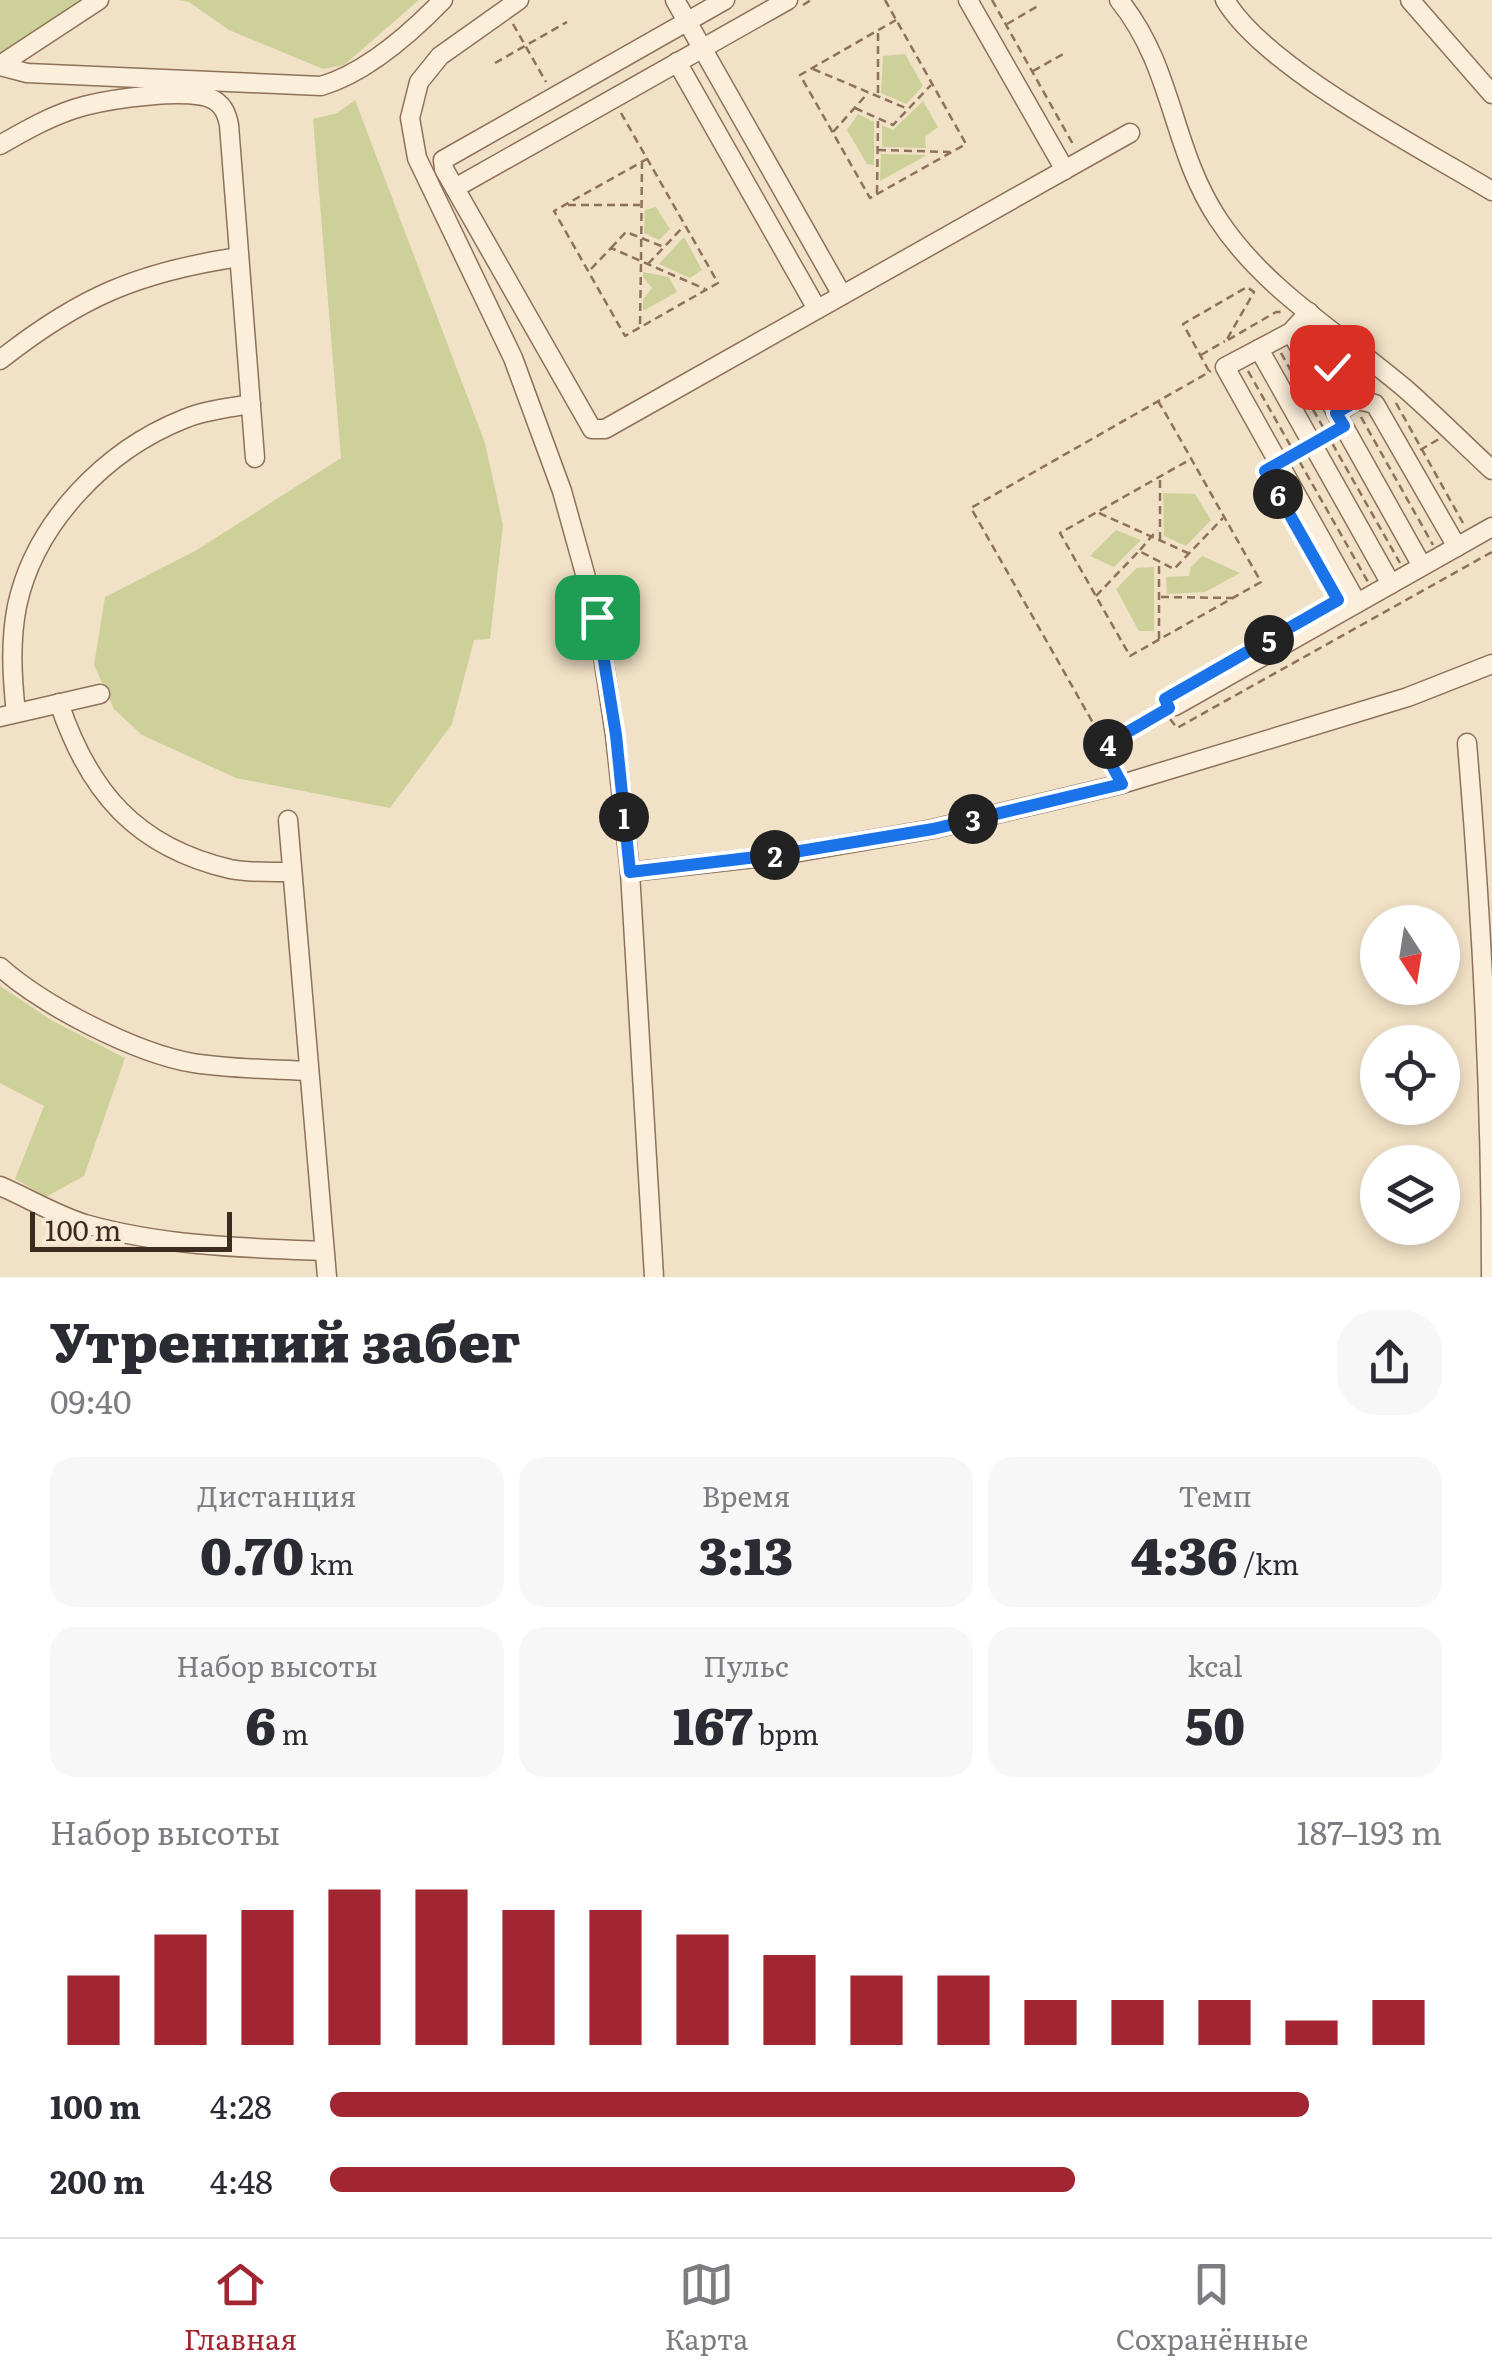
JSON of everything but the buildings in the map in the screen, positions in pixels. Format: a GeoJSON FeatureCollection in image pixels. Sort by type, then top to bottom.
{"type":"FeatureCollection","features":[{"type":"Feature","properties":{"kind":"street"},"geometry":{"type":"LineString","coordinates":[[0,66],[99,0]]}},
{"type":"Feature","properties":{"kind":"street"},"geometry":{"type":"LineString","coordinates":[[0,66],[27,73],[321,86],[364,66],[442,0]]}},
{"type":"Feature","properties":{"kind":"street"},"geometry":{"type":"LineString","coordinates":[[519,0],[440,56],[419,82],[410,118],[417,158],[513,358],[562,491],[597,617],[616,735],[630,872],[654,1277]]}},
{"type":"Feature","properties":{"kind":"street"},"geometry":{"type":"LineString","coordinates":[[676,0],[842,295]]}},
{"type":"Feature","properties":{"kind":"street"},"geometry":{"type":"LineString","coordinates":[[726,0],[443,160],[444,170],[592,430],[605,429],[1130,133]]}},
{"type":"Feature","properties":{"kind":"street"},"geometry":{"type":"LineString","coordinates":[[968,0],[1064,170]]}},
{"type":"Feature","properties":{"kind":"street"},"geometry":{"type":"LineString","coordinates":[[1119,0],[1156,58],[1173,118],[1202,194],[1236,245],[1300,322],[1422,566]]}},
{"type":"Feature","properties":{"kind":"street"},"geometry":{"type":"LineString","coordinates":[[1225,0],[1233,14],[1269,49],[1333,94],[1487,189]]}},
{"type":"Feature","properties":{"kind":"street"},"geometry":{"type":"LineString","coordinates":[[1410,0],[1492,94]]}},
{"type":"Feature","properties":{"kind":"street"},"geometry":{"type":"LineString","coordinates":[[454,188],[677,62],[792,4]]}},
{"type":"Feature","properties":{"kind":"street"},"geometry":{"type":"LineString","coordinates":[[677,62],[817,310]]}},
{"type":"Feature","properties":{"kind":"street"},"geometry":{"type":"LineString","coordinates":[[0,145],[32,126],[84,106],[149,97],[196,96],[211,98],[222,106],[229,126],[255,458]]}},
{"type":"Feature","properties":{"kind":"street"},"geometry":{"type":"LineString","coordinates":[[0,360],[48,322],[113,288],[184,265],[238,257]]}},
{"type":"Feature","properties":{"kind":"street"},"geometry":{"type":"LineString","coordinates":[[1300,322],[1217,369],[1357,603]]}},
{"type":"Feature","properties":{"kind":"street"},"geometry":{"type":"LineString","coordinates":[[1300,322],[1408,392],[1492,470]]}},
{"type":"Feature","properties":{"kind":"street"},"geometry":{"type":"LineString","coordinates":[[1258,349],[1391,584]]}},
{"type":"Feature","properties":{"kind":"street"},"geometry":{"type":"LineString","coordinates":[[1345,408],[1368,400],[1377,407],[1457,547]]}},
{"type":"Feature","properties":{"kind":"street"},"geometry":{"type":"LineString","coordinates":[[100,694],[8,715],[18,604],[37,553],[67,506],[102,468],[146,436],[188,417],[251,404]]}},
{"type":"Feature","properties":{"kind":"street"},"geometry":{"type":"LineString","coordinates":[[1170,708],[1492,527]]}},
{"type":"Feature","properties":{"kind":"street"},"geometry":{"type":"LineString","coordinates":[[630,872],[782,854],[933,829],[1122,784],[1408,697],[1492,664]]}},
{"type":"Feature","properties":{"kind":"street"},"geometry":{"type":"LineString","coordinates":[[60,704],[88,772],[115,807],[146,836],[186,856],[233,870],[292,872]]}},
{"type":"Feature","properties":{"kind":"street"},"geometry":{"type":"LineString","coordinates":[[1467,743],[1482,929],[1491,1277]]}},
{"type":"Feature","properties":{"kind":"street"},"geometry":{"type":"LineString","coordinates":[[288,820],[326,1277]]}},
{"type":"Feature","properties":{"kind":"street"},"geometry":{"type":"LineString","coordinates":[[0,967],[22,986],[74,1018],[190,1062],[309,1070]]}},
{"type":"Feature","properties":{"kind":"street"},"geometry":{"type":"LineString","coordinates":[[0,1186],[82,1223],[158,1240],[324,1251]]}},
{"type":"Feature","properties":{"kind":"path"},"geometry":{"type":"LineString","coordinates":[[792,4],[811,0]]}},
{"type":"Feature","properties":{"kind":"path"},"geometry":{"type":"LineString","coordinates":[[885,0],[966,144],[870,198],[800,74],[896,20]]}},
{"type":"Feature","properties":{"kind":"path"},"geometry":{"type":"LineString","coordinates":[[992,0],[1082,160]]}},
{"type":"Feature","properties":{"kind":"path"},"geometry":{"type":"LineString","coordinates":[[988,34],[1038,6]]}},
{"type":"Feature","properties":{"kind":"path"},"geometry":{"type":"LineString","coordinates":[[510,18],[554,96]]}},
{"type":"Feature","properties":{"kind":"path"},"geometry":{"type":"LineString","coordinates":[[495,63],[567,22]]}},
{"type":"Feature","properties":{"kind":"path"},"geometry":{"type":"LineString","coordinates":[[878,31],[878,96]]}},
{"type":"Feature","properties":{"kind":"path"},"geometry":{"type":"LineString","coordinates":[[1015,82],[1065,53]]}},
{"type":"Feature","properties":{"kind":"path"},"geometry":{"type":"LineString","coordinates":[[812,68],[908,109]]}},
{"type":"Feature","properties":{"kind":"path"},"geometry":{"type":"LineString","coordinates":[[855,108],[893,126],[932,84]]}},
{"type":"Feature","properties":{"kind":"path"},"geometry":{"type":"LineString","coordinates":[[833,132],[869,92]]}},
{"type":"Feature","properties":{"kind":"path"},"geometry":{"type":"LineString","coordinates":[[613,98],[718,283],[625,336],[554,211],[645,160]]}},
{"type":"Feature","properties":{"kind":"path"},"geometry":{"type":"LineString","coordinates":[[877,194],[878,118]]}},
{"type":"Feature","properties":{"kind":"path"},"geometry":{"type":"LineString","coordinates":[[878,150],[951,152]]}},
{"type":"Feature","properties":{"kind":"path"},"geometry":{"type":"LineString","coordinates":[[640,327],[645,160]]}},
{"type":"Feature","properties":{"kind":"path"},"geometry":{"type":"LineString","coordinates":[[566,205],[642,205]]}},
{"type":"Feature","properties":{"kind":"path"},"geometry":{"type":"LineString","coordinates":[[648,264],[685,225]]}},
{"type":"Feature","properties":{"kind":"path"},"geometry":{"type":"LineString","coordinates":[[588,271],[626,232],[664,248]]}},
{"type":"Feature","properties":{"kind":"path"},"geometry":{"type":"LineString","coordinates":[[611,248],[706,290]]}},
{"type":"Feature","properties":{"kind":"path"},"geometry":{"type":"LineString","coordinates":[[1106,745],[971,508],[1217,369],[1200,355],[1183,324],[1247,287],[1254,292],[1226,341]]}},
{"type":"Feature","properties":{"kind":"path"},"geometry":{"type":"LineString","coordinates":[[1200,355],[1276,312],[1288,312],[1314,334],[1345,408],[1434,546]]}},
{"type":"Feature","properties":{"kind":"path"},"geometry":{"type":"LineString","coordinates":[[1280,352],[1401,565]]}},
{"type":"Feature","properties":{"kind":"path"},"geometry":{"type":"LineString","coordinates":[[1248,370],[1368,583]]}},
{"type":"Feature","properties":{"kind":"path"},"geometry":{"type":"LineString","coordinates":[[1377,407],[1393,398],[1466,528]]}},
{"type":"Feature","properties":{"kind":"path"},"geometry":{"type":"LineString","coordinates":[[1158,401],[1191,458],[1261,582],[1130,656],[1060,533],[1191,458]]}},
{"type":"Feature","properties":{"kind":"path"},"geometry":{"type":"LineString","coordinates":[[1160,476],[1160,540]]}},
{"type":"Feature","properties":{"kind":"path"},"geometry":{"type":"LineString","coordinates":[[1097,512],[1189,554]]}},
{"type":"Feature","properties":{"kind":"path"},"geometry":{"type":"LineString","coordinates":[[1139,551],[1174,569],[1224,517]]}},
{"type":"Feature","properties":{"kind":"path"},"geometry":{"type":"LineString","coordinates":[[1096,596],[1160,528]]}},
{"type":"Feature","properties":{"kind":"path"},"geometry":{"type":"LineString","coordinates":[[1122,784],[1102,747],[1170,708],[1177,728],[1492,552]]}},
{"type":"Feature","properties":{"kind":"path"},"geometry":{"type":"LineString","coordinates":[[1159,562],[1159,640]]}},
{"type":"Feature","properties":{"kind":"path"},"geometry":{"type":"LineString","coordinates":[[1159,596],[1233,598]]}},
{"type":"Feature","properties":{"kind":"green space"},"geometry":{"type":"Polygon","coordinates":[[[0,0],[110,0],[27,57],[0,55],[0,0]]]}},
{"type":"Feature","properties":{"kind":"green space"},"geometry":{"type":"Polygon","coordinates":[[[178,0],[419,0],[344,65],[323,69],[229,30],[189,2],[178,0]]]}},
{"type":"Feature","properties":{"kind":"green space"},"geometry":{"type":"Polygon","coordinates":[[[905,54],[923,86],[906,104],[881,93],[883,56],[905,54]]]}},
{"type":"Feature","properties":{"kind":"green space"},"geometry":{"type":"Polygon","coordinates":[[[355,100],[485,443],[503,525],[490,639],[474,640],[452,724],[390,808],[236,778],[142,735],[114,709],[94,665],[105,597],[195,551],[341,458],[313,119],[337,113],[355,100]]]}},
{"type":"Feature","properties":{"kind":"green space"},"geometry":{"type":"Polygon","coordinates":[[[923,101],[938,127],[925,137],[926,148],[882,147],[882,125],[893,130],[923,101]]]}},
{"type":"Feature","properties":{"kind":"green space"},"geometry":{"type":"Polygon","coordinates":[[[858,114],[874,122],[874,165],[867,164],[847,130],[858,114]]]}},
{"type":"Feature","properties":{"kind":"green space"},"geometry":{"type":"Polygon","coordinates":[[[881,154],[927,155],[880,181],[881,154]]]}},
{"type":"Feature","properties":{"kind":"green space"},"geometry":{"type":"Polygon","coordinates":[[[656,207],[670,229],[659,240],[644,233],[645,210],[656,207]]]}},
{"type":"Feature","properties":{"kind":"green space"},"geometry":{"type":"Polygon","coordinates":[[[684,237],[702,270],[690,278],[659,264],[684,237]]]}},
{"type":"Feature","properties":{"kind":"green space"},"geometry":{"type":"Polygon","coordinates":[[[643,272],[669,277],[677,292],[643,311],[643,300],[652,288],[643,272]]]}},
{"type":"Feature","properties":{"kind":"green space"},"geometry":{"type":"Polygon","coordinates":[[[1163,493],[1195,494],[1211,520],[1186,546],[1164,536],[1163,493]]]}},
{"type":"Feature","properties":{"kind":"green space"},"geometry":{"type":"Polygon","coordinates":[[[1116,530],[1141,540],[1114,567],[1090,556],[1116,530]]]}},
{"type":"Feature","properties":{"kind":"green space"},"geometry":{"type":"Polygon","coordinates":[[[1202,556],[1240,573],[1205,592],[1167,594],[1166,577],[1189,576],[1191,567],[1202,556]]]}},
{"type":"Feature","properties":{"kind":"green space"},"geometry":{"type":"Polygon","coordinates":[[[1154,567],[1154,631],[1139,631],[1116,589],[1137,568],[1154,567]]]}},
{"type":"Feature","properties":{"kind":"green space"},"geometry":{"type":"Polygon","coordinates":[[[0,986],[51,1020],[125,1058],[84,1176],[46,1197],[15,1179],[44,1106],[0,1083],[0,986]]]}},
{"type":"Feature","properties":{"kind":"route"},"geometry":{"type":"LineString","coordinates":[[597,617],[616,735],[630,872],[782,854],[933,829],[1122,784],[1102,747],[1169,708],[1165,699],[1338,600],[1265,471],[1344,426],[1336,413],[1353,403],[1332,367]]}}]}
